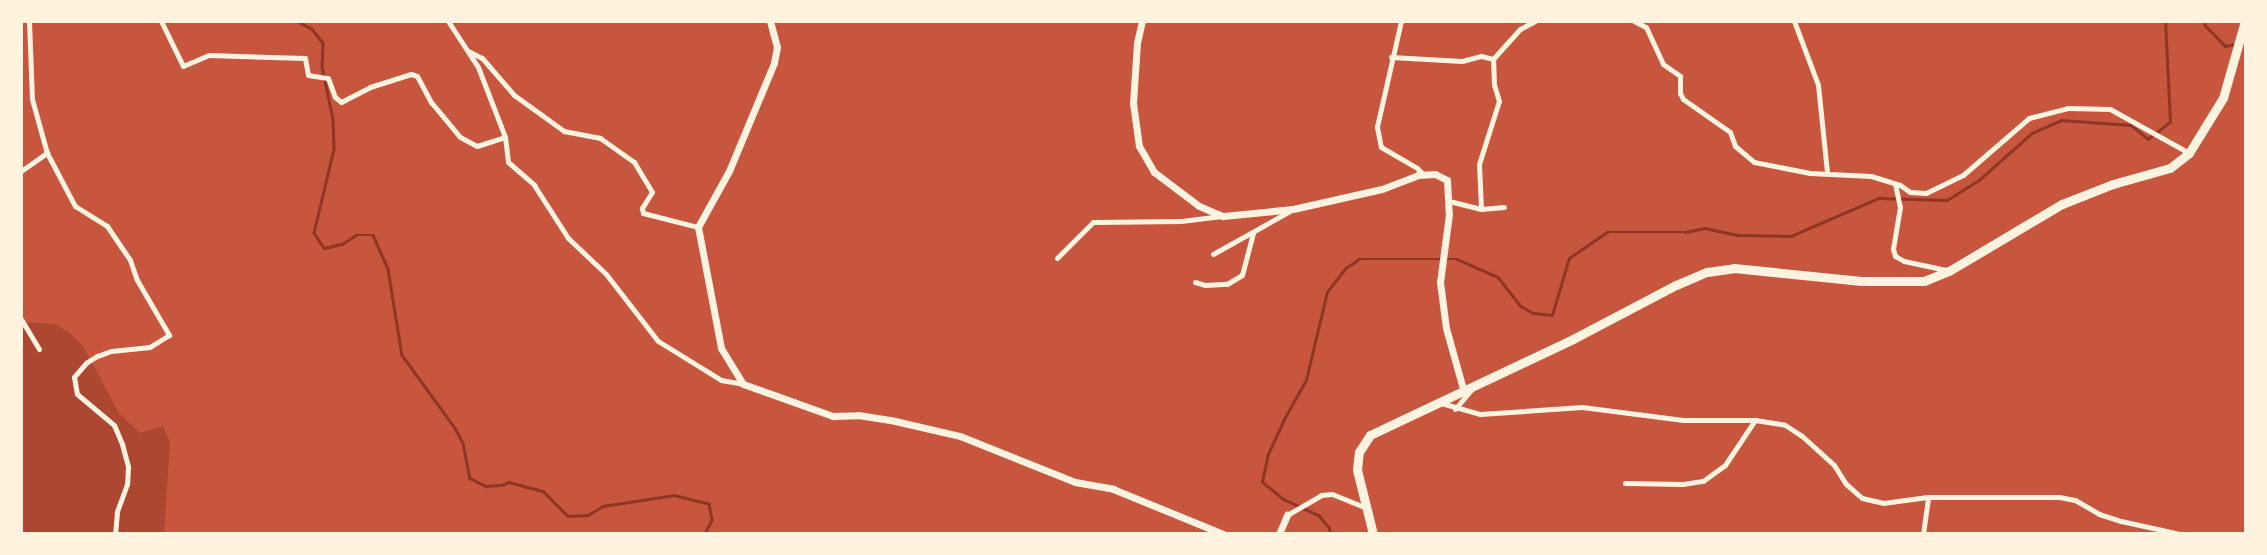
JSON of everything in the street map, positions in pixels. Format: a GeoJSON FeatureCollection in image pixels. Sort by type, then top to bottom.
{"type":"FeatureCollection","features":[{"type":"Feature","properties":{"kind":"highway"},"geometry":{"type":"LineString","coordinates":[[1373,534],[1356,470],[1363,443],[1376,430],[1573,340],[1676,285],[1721,269],[1897,283],[1924,281],[1949,271],[2062,204],[2113,184],[2158,173],[2189,153],[2223,98],[2245,21]]}},
{"type":"Feature","properties":{"kind":"street"},"geometry":{"type":"LineString","coordinates":[[29,21],[32,99],[36,123],[47,153],[75,206],[107,226],[130,260],[137,280],[169,335],[150,347],[111,351],[97,356],[86,363],[74,377],[75,390],[114,425],[122,444],[128,467],[127,484],[117,512],[115,534]]}},
{"type":"Feature","properties":{"kind":"street"},"geometry":{"type":"LineString","coordinates":[[161,21],[183,66],[209,55],[305,58],[309,75],[322,77],[341,102],[370,87],[411,74],[417,76],[432,102],[460,137],[477,146],[505,137]]}},
{"type":"Feature","properties":{"kind":"street"},"geometry":{"type":"LineString","coordinates":[[448,21],[478,67],[505,137],[508,162],[534,185],[568,238],[606,274],[656,339],[721,380],[743,384],[833,416],[858,415],[960,436],[1075,482],[1113,489],[1223,534]]}},
{"type":"Feature","properties":{"kind":"street"},"geometry":{"type":"LineString","coordinates":[[743,384],[721,348],[698,227],[729,171],[774,63],[777,47],[770,21]]}},
{"type":"Feature","properties":{"kind":"street"},"geometry":{"type":"LineString","coordinates":[[1142,21],[1137,43],[1133,103],[1134,126],[1143,157],[1154,172],[1177,191],[1199,206],[1223,216]]}},
{"type":"Feature","properties":{"kind":"street"},"geometry":{"type":"LineString","coordinates":[[1401,21],[1377,127],[1381,147],[1418,168],[1423,174]]}},
{"type":"Feature","properties":{"kind":"street"},"geometry":{"type":"LineString","coordinates":[[1481,209],[1479,164],[1500,97],[1495,88],[1493,59],[1520,29],[1535,21]]}},
{"type":"Feature","properties":{"kind":"street"},"geometry":{"type":"LineString","coordinates":[[1634,21],[1646,27],[1663,64],[1680,76],[1683,99],[1730,132],[1735,146],[1754,163],[1810,173],[1871,176],[1910,192],[1926,193],[1963,174],[2029,118],[2068,108],[2110,109],[2189,153]]}},
{"type":"Feature","properties":{"kind":"street"},"geometry":{"type":"LineString","coordinates":[[1794,21],[1818,85],[1827,172]]}},
{"type":"Feature","properties":{"kind":"street"},"geometry":{"type":"LineString","coordinates":[[21,31],[29,29]]}},
{"type":"Feature","properties":{"kind":"street"},"geometry":{"type":"LineString","coordinates":[[468,51],[482,58],[514,95],[564,131],[600,138],[634,162],[652,192],[642,208],[643,213],[698,227]]}},
{"type":"Feature","properties":{"kind":"street"},"geometry":{"type":"LineString","coordinates":[[1391,57],[1462,61],[1481,56],[1493,59]]}},
{"type":"Feature","properties":{"kind":"street"},"geometry":{"type":"LineString","coordinates":[[21,171],[47,153]]}},
{"type":"Feature","properties":{"kind":"street"},"geometry":{"type":"LineString","coordinates":[[1057,258],[1093,222],[1181,221],[1293,209],[1382,190],[1423,174],[1444,176],[1450,187],[1440,282],[1446,328],[1463,389]]}},
{"type":"Feature","properties":{"kind":"street"},"geometry":{"type":"LineString","coordinates":[[1895,184],[1900,202],[1893,249],[1895,256],[1904,261],[1949,271]]}},
{"type":"Feature","properties":{"kind":"street"},"geometry":{"type":"LineString","coordinates":[[1449,201],[1481,209],[1504,207]]}},
{"type":"Feature","properties":{"kind":"street"},"geometry":{"type":"LineString","coordinates":[[1213,254],[1293,209]]}},
{"type":"Feature","properties":{"kind":"street"},"geometry":{"type":"LineString","coordinates":[[1195,282],[1205,285],[1227,284],[1241,275],[1253,233]]}},
{"type":"Feature","properties":{"kind":"street"},"geometry":{"type":"LineString","coordinates":[[21,320],[39,349]]}},
{"type":"Feature","properties":{"kind":"street"},"geometry":{"type":"LineString","coordinates":[[1455,409],[1474,384]]}},
{"type":"Feature","properties":{"kind":"street"},"geometry":{"type":"LineString","coordinates":[[1437,401],[1455,409],[1480,414],[1527,408],[1582,407],[1683,420],[1755,420],[1786,425],[1802,436],[1837,469],[1846,484],[1862,498],[1889,503],[1928,497],[2059,497],[2075,500],[2099,514],[2121,521],[2180,534]]}},
{"type":"Feature","properties":{"kind":"street"},"geometry":{"type":"LineString","coordinates":[[1625,483],[1683,484],[1703,481],[1725,465],[1755,420]]}},
{"type":"Feature","properties":{"kind":"street"},"geometry":{"type":"LineString","coordinates":[[1279,534],[1287,515],[1313,499],[1332,494],[1366,508]]}},
{"type":"Feature","properties":{"kind":"street"},"geometry":{"type":"LineString","coordinates":[[1923,534],[1928,497]]}},
{"type":"Feature","properties":{"kind":"shaded area"},"geometry":{"type":"Polygon","coordinates":[[[21,322],[55,324],[70,333],[83,346],[119,413],[140,433],[163,426],[170,442],[164,534],[21,534],[21,322]]]}},
{"type":"Feature","properties":{"kind":"waterway"},"geometry":{"type":"LineString","coordinates":[[271,21],[297,21],[312,29],[323,43],[322,67],[333,119],[334,149],[314,233],[324,248],[342,244],[356,235],[373,235],[388,269],[402,355],[455,428],[463,443],[470,478],[486,486],[509,482],[543,491],[568,516],[588,515],[603,506],[674,495],[709,504],[712,520],[705,534]]}},
{"type":"Feature","properties":{"kind":"waterway"},"geometry":{"type":"LineString","coordinates":[[1330,534],[1329,528],[1319,516],[1284,500],[1262,482],[1268,454],[1306,380],[1327,292],[1346,268],[1359,259],[1457,259],[1498,277],[1521,306],[1533,313],[1552,315],[1569,258],[1607,232],[1685,232],[1705,228],[1738,235],[1791,236],[1879,198],[1947,200],[1979,180],[2032,133],[2061,120],[2131,125],[2148,139],[2170,122],[2165,21]]}},
{"type":"Feature","properties":{"kind":"waterway"},"geometry":{"type":"LineString","coordinates":[[2205,21],[2205,25],[2225,46],[2236,44]]}}]}
